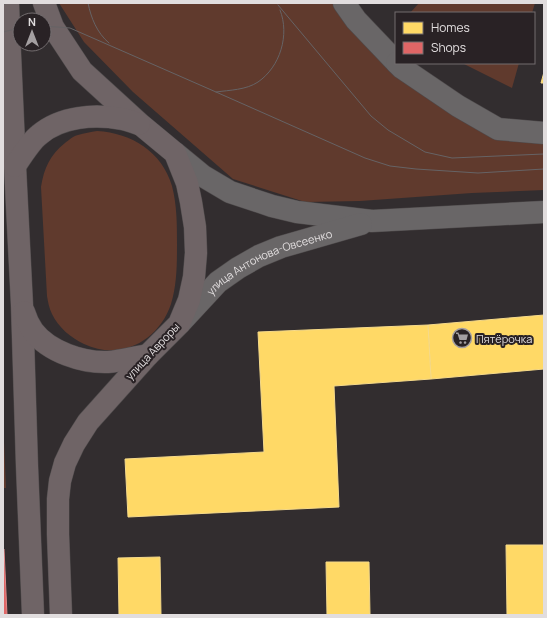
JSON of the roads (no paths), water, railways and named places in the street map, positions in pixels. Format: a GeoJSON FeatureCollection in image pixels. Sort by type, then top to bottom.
{"type":"FeatureCollection","features":[{"type":"Feature","properties":{"kind":"main road"},"geometry":{"type":"LineString","coordinates":[[8,3],[8,30],[22,305],[33,615]]}},
{"type":"Feature","properties":{"kind":"main road","name":"улица Авроры"},"geometry":{"type":"LineString","coordinates":[[44,3],[53,26],[82,71],[140,124],[175,153],[187,183],[192,202],[196,253],[194,277],[189,300],[179,324],[148,355],[88,422],[74,444],[65,463],[60,481],[58,499],[61,615]]}},
{"type":"Feature","properties":{"kind":"main road"},"geometry":{"type":"LineString","coordinates":[[344,3],[356,20],[395,62]]}},
{"type":"Feature","properties":{"kind":"main road"},"geometry":{"type":"LineString","coordinates":[[397,64],[458,106],[498,129],[544,133]]}},
{"type":"Feature","properties":{"kind":"main road"},"geometry":{"type":"LineString","coordinates":[[15,166],[39,135],[64,121],[79,118],[100,117],[121,119],[140,124]]}},
{"type":"Feature","properties":{"kind":"main road","name":"улица Антонова-Овсеенко"},"geometry":{"type":"LineString","coordinates":[[175,153],[203,176],[230,192],[248,199],[297,212],[372,221],[544,212]]}},
{"type":"Feature","properties":{"kind":"main road","name":"улица Антонова-Овсеенко"},"geometry":{"type":"LineString","coordinates":[[179,324],[218,282],[238,268],[260,256],[281,247],[372,221]]}},
{"type":"Feature","properties":{"kind":"main road"},"geometry":{"type":"LineString","coordinates":[[22,305],[27,321],[42,340],[66,354],[96,362],[110,362],[148,355]]}},
{"type":"Feature","properties":{"kind":"tram line"},"geometry":{"type":"LineString","coordinates":[[3,5],[7,3]]}},
{"type":"Feature","properties":{"kind":"tram line"},"geometry":{"type":"LineString","coordinates":[[88,3],[95,25],[101,35],[109,43]]}},
{"type":"Feature","properties":{"kind":"tram line"},"geometry":{"type":"LineString","coordinates":[[278,5],[371,116],[388,130],[425,152],[452,158],[544,154]]}},
{"type":"Feature","properties":{"kind":"tram line"},"geometry":{"type":"LineString","coordinates":[[216,92],[248,87],[266,76],[281,50],[284,30],[280,10]]}},
{"type":"Feature","properties":{"kind":"tram line"},"geometry":{"type":"LineString","coordinates":[[52,27],[70,28],[365,158],[390,166],[478,173],[544,169]]}},
{"type":"Feature","properties":{"kind":"tram line"},"geometry":{"type":"LineString","coordinates":[[3,32],[12,30]]}},
{"type":"Feature","properties":{"kind":"place","name":"Пятёрочка"},"geometry":{"type":"Point","coordinates":[462,338]}}]}
